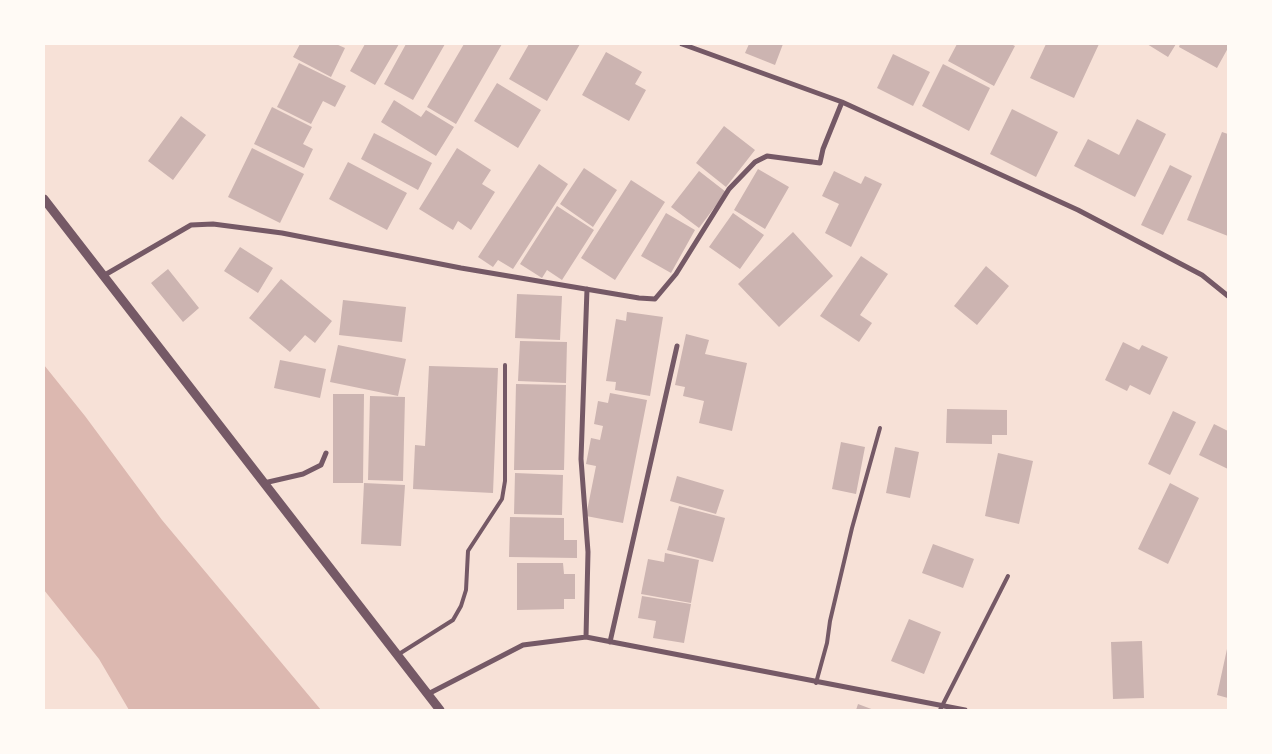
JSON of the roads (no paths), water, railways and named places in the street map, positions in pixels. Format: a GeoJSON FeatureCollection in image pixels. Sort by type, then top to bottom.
{"type":"FeatureCollection","features":[{"type":"Feature","properties":{"kind":"street"},"geometry":{"type":"LineString","coordinates":[[682,44],[842,102],[1078,210],[1202,275],[1228,296]]}},
{"type":"Feature","properties":{"kind":"street"},"geometry":{"type":"LineString","coordinates":[[103,276],[192,225],[213,224],[282,233],[461,268],[639,298],[656,298],[676,274],[729,189],[755,162],[768,156],[820,163],[823,149],[842,102]]}},
{"type":"Feature","properties":{"kind":"street"},"geometry":{"type":"LineString","coordinates":[[44,199],[440,710]]}},
{"type":"Feature","properties":{"kind":"street"},"geometry":{"type":"LineString","coordinates":[[586,638],[588,552],[581,459],[587,289]]}},
{"type":"Feature","properties":{"kind":"street"},"geometry":{"type":"LineString","coordinates":[[610,642],[677,346]]}},
{"type":"Feature","properties":{"kind":"street"},"geometry":{"type":"LineString","coordinates":[[264,483],[303,474],[321,465],[326,453]]}},
{"type":"Feature","properties":{"kind":"street"},"geometry":{"type":"LineString","coordinates":[[428,694],[523,645],[586,638],[942,708],[965,710]]}},
{"type":"Feature","properties":{"kind":"lane"},"geometry":{"type":"LineString","coordinates":[[398,656],[453,620],[461,606],[466,590],[468,551],[502,499],[505,481],[505,365]]}},
{"type":"Feature","properties":{"kind":"lane"},"geometry":{"type":"LineString","coordinates":[[816,683],[827,643],[830,621],[852,528],[880,428]]}},
{"type":"Feature","properties":{"kind":"lane"},"geometry":{"type":"LineString","coordinates":[[942,708],[1008,576]]}}]}
